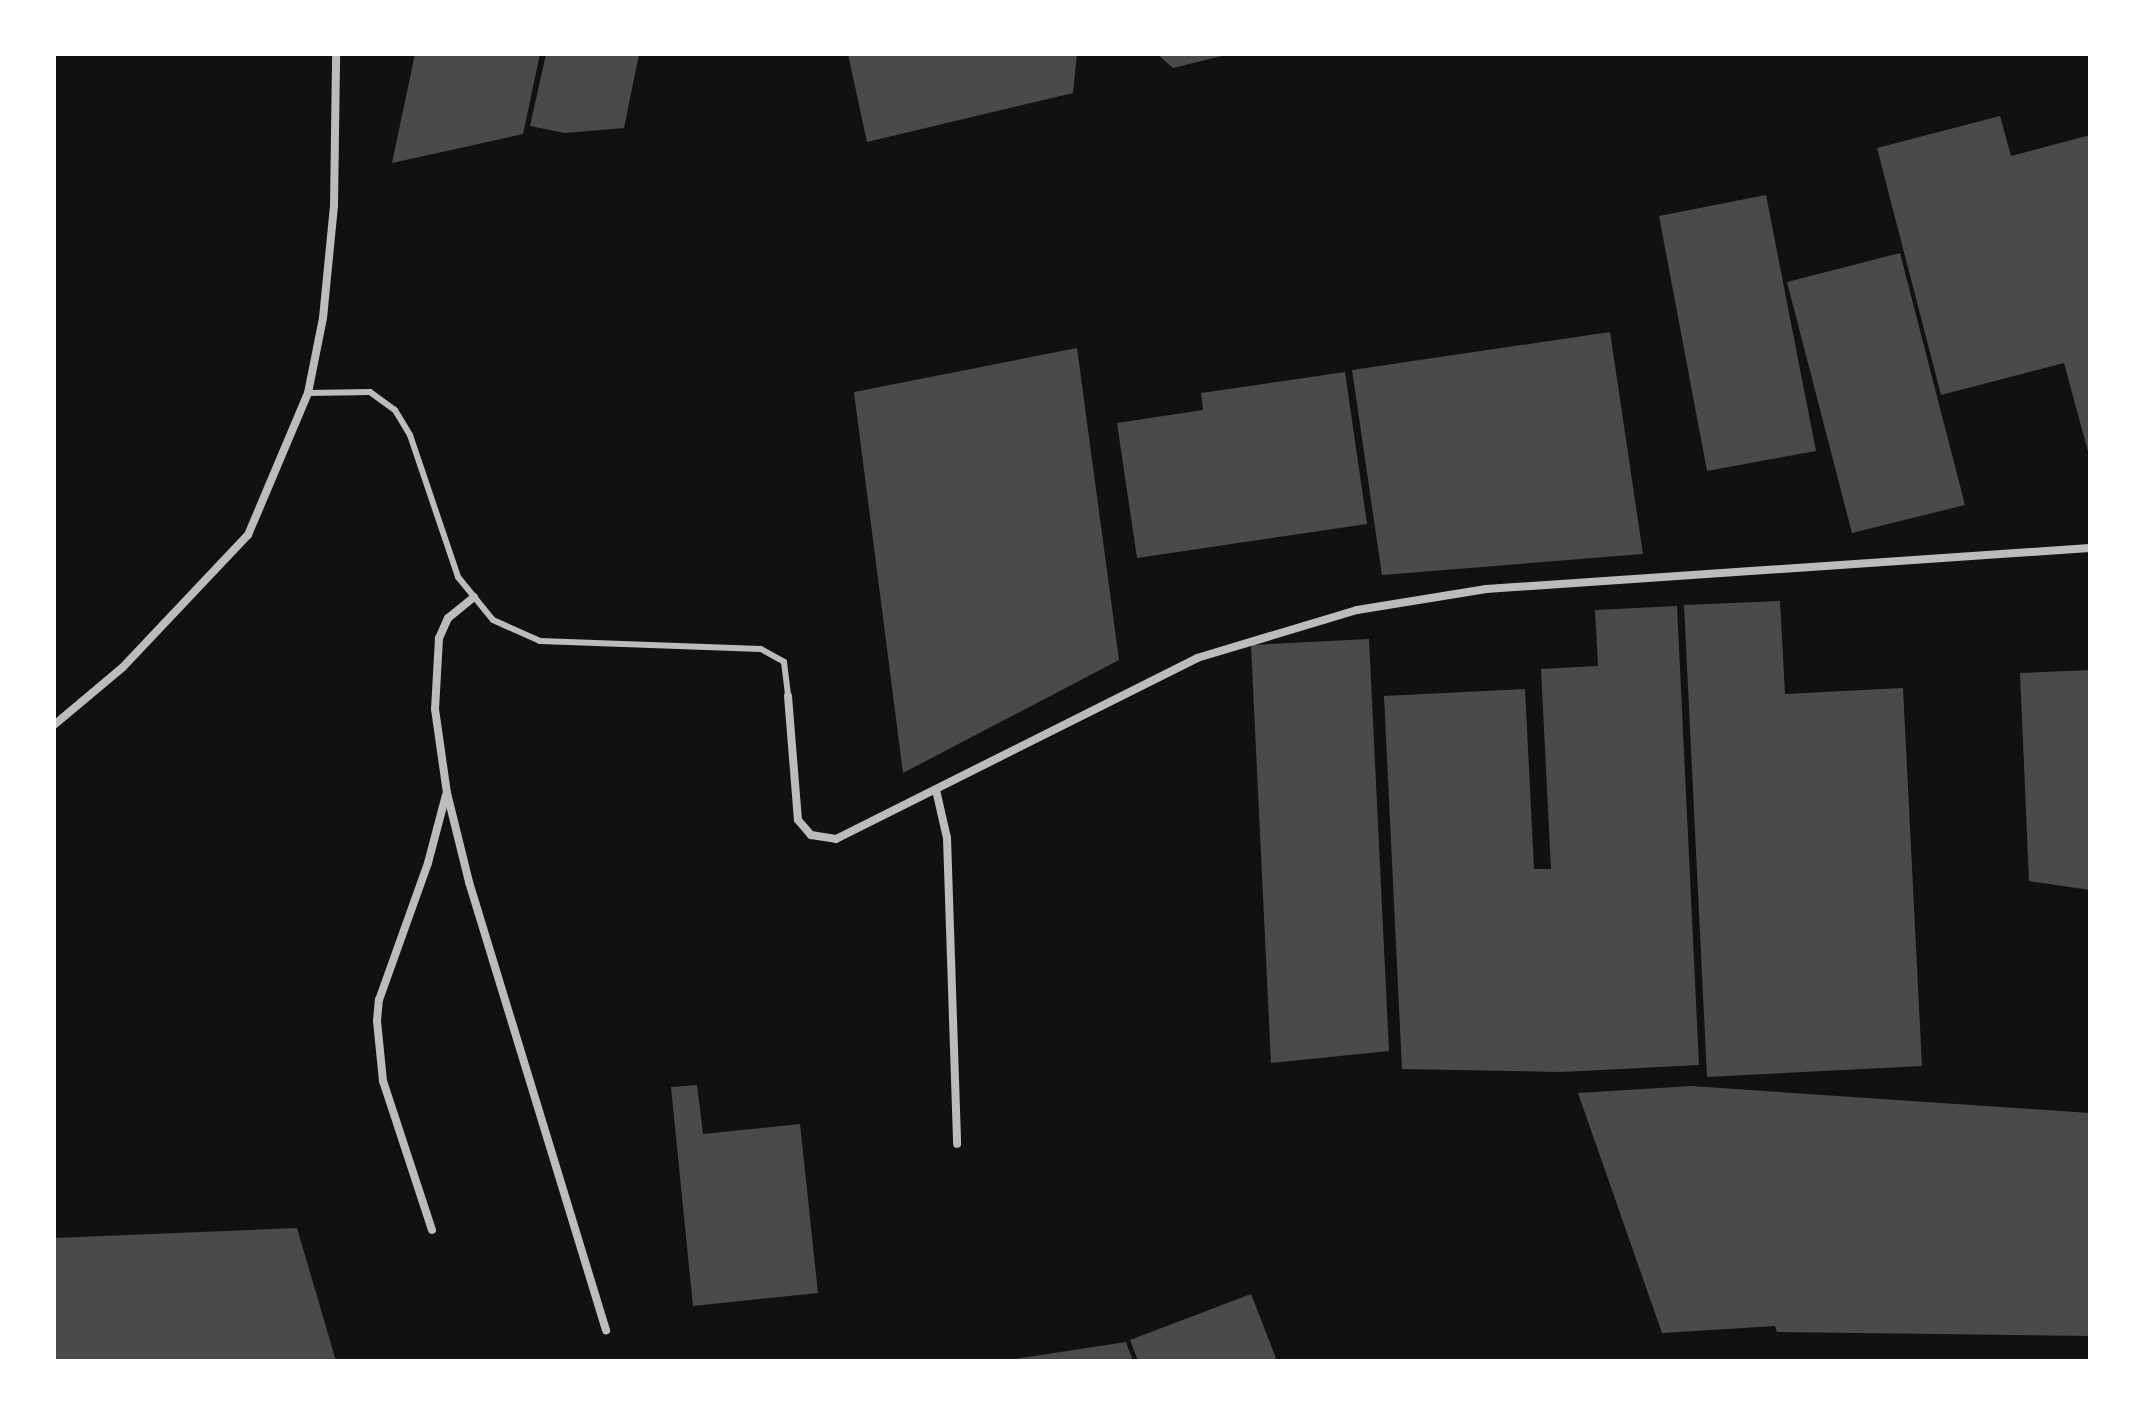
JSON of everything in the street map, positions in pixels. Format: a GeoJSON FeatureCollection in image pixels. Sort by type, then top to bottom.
{"type":"FeatureCollection","features":[{"type":"Feature","properties":{"kind":"street"},"geometry":{"type":"LineString","coordinates":[[54,725],[123,667],[248,535],[308,393],[323,318],[334,206],[336,54]]}},
{"type":"Feature","properties":{"kind":"street"},"geometry":{"type":"LineString","coordinates":[[788,696],[794,806],[798,820],[811,835],[836,839],[1197,658],[1357,610],[1486,589],[2090,548]]}},
{"type":"Feature","properties":{"kind":"street"},"geometry":{"type":"LineString","coordinates":[[474,597],[448,618],[439,638],[435,709],[447,793],[469,882],[606,1331]]}},
{"type":"Feature","properties":{"kind":"street"},"geometry":{"type":"LineString","coordinates":[[936,790],[947,838],[957,1144]]}},
{"type":"Feature","properties":{"kind":"street"},"geometry":{"type":"LineString","coordinates":[[432,1230],[383,1081],[377,1021],[379,1000],[428,863],[447,793]]}},
{"type":"Feature","properties":{"kind":"lane"},"geometry":{"type":"LineString","coordinates":[[308,393],[370,392],[395,410],[410,435],[458,577],[493,620],[540,641],[761,649],[784,662],[788,696]]}},
{"type":"Feature","properties":{"kind":"building"},"geometry":{"type":"Polygon","coordinates":[[[415,54],[540,54],[523,134],[392,163],[415,54]]]}},
{"type":"Feature","properties":{"kind":"building"},"geometry":{"type":"Polygon","coordinates":[[[546,54],[639,54],[624,128],[565,133],[530,126],[546,54]]]}},
{"type":"Feature","properties":{"kind":"building"},"geometry":{"type":"Polygon","coordinates":[[[848,54],[1077,54],[1073,93],[867,142],[848,54]]]}},
{"type":"Feature","properties":{"kind":"building"},"geometry":{"type":"Polygon","coordinates":[[[1157,54],[1226,54],[1226,55],[1173,68],[1157,54]]]}},
{"type":"Feature","properties":{"kind":"building"},"geometry":{"type":"Polygon","coordinates":[[[2000,116],[2011,156],[2090,135],[2090,459],[2064,363],[1941,395],[1877,148],[2000,116]]]}},
{"type":"Feature","properties":{"kind":"building"},"geometry":{"type":"Polygon","coordinates":[[[1766,195],[1816,451],[1707,471],[1659,216],[1766,195]]]}},
{"type":"Feature","properties":{"kind":"building"},"geometry":{"type":"Polygon","coordinates":[[[1900,253],[1965,505],[1852,533],[1787,282],[1900,253]]]}},
{"type":"Feature","properties":{"kind":"building"},"geometry":{"type":"Polygon","coordinates":[[[1610,332],[1643,554],[1382,575],[1352,370],[1610,332]]]}},
{"type":"Feature","properties":{"kind":"building"},"geometry":{"type":"Polygon","coordinates":[[[1077,348],[1119,660],[903,773],[854,392],[1077,348]]]}},
{"type":"Feature","properties":{"kind":"building"},"geometry":{"type":"Polygon","coordinates":[[[1345,372],[1367,524],[1137,558],[1117,423],[1203,410],[1201,393],[1345,372]]]}},
{"type":"Feature","properties":{"kind":"building"},"geometry":{"type":"Polygon","coordinates":[[[1780,601],[1785,694],[1903,688],[1922,1066],[1707,1077],[1684,605],[1780,601]]]}},
{"type":"Feature","properties":{"kind":"building"},"geometry":{"type":"Polygon","coordinates":[[[1677,606],[1699,1065],[1561,1072],[1402,1069],[1384,696],[1525,689],[1534,869],[1551,869],[1541,669],[1598,666],[1595,610],[1677,606]]]}},
{"type":"Feature","properties":{"kind":"building"},"geometry":{"type":"Polygon","coordinates":[[[1369,639],[1389,1051],[1271,1063],[1251,645],[1369,639]]]}},
{"type":"Feature","properties":{"kind":"building"},"geometry":{"type":"Polygon","coordinates":[[[2090,670],[2090,890],[2029,881],[2020,673],[2090,670]]]}},
{"type":"Feature","properties":{"kind":"building"},"geometry":{"type":"Polygon","coordinates":[[[697,1085],[703,1134],[800,1124],[818,1293],[693,1306],[671,1087],[697,1085]]]}},
{"type":"Feature","properties":{"kind":"building"},"geometry":{"type":"Polygon","coordinates":[[[1691,1086],[2090,1113],[2090,1336],[1777,1332],[1775,1326],[1662,1333],[1578,1093],[1691,1086]]]}},
{"type":"Feature","properties":{"kind":"building"},"geometry":{"type":"Polygon","coordinates":[[[297,1228],[336,1361],[54,1361],[54,1238],[297,1228]]]}},
{"type":"Feature","properties":{"kind":"building"},"geometry":{"type":"Polygon","coordinates":[[[1251,1294],[1277,1361],[1138,1361],[1130,1340],[1251,1294]]]}},
{"type":"Feature","properties":{"kind":"building"},"geometry":{"type":"Polygon","coordinates":[[[1126,1342],[1133,1361],[1015,1361],[1015,1359],[1126,1342]]]}}]}
